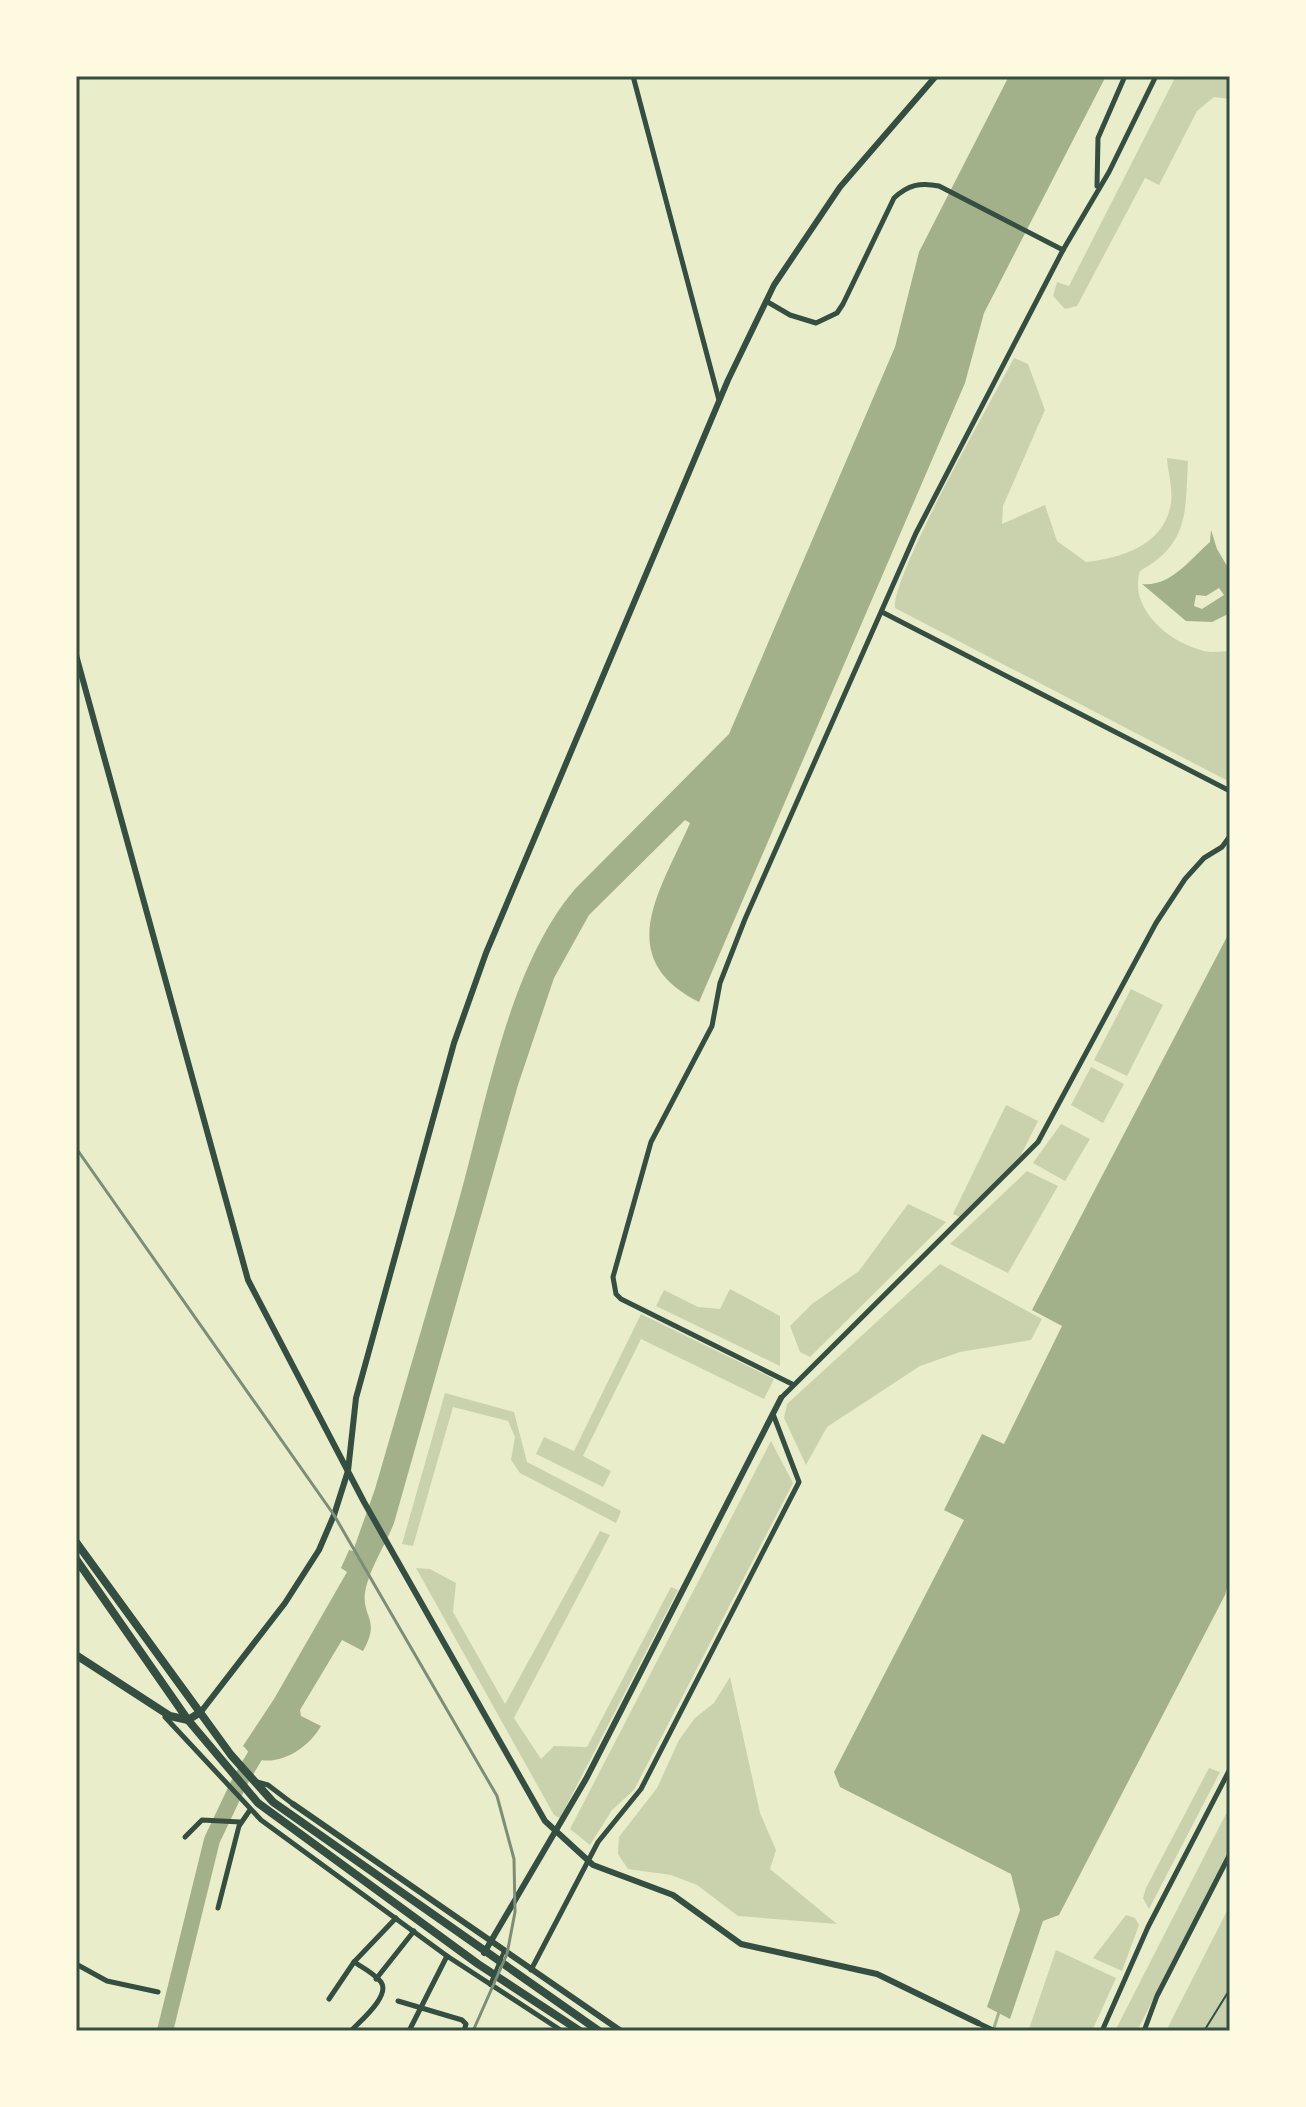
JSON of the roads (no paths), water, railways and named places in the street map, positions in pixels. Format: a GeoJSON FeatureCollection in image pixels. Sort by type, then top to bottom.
{"type":"FeatureCollection","features":[{"type":"Feature","properties":{"kind":"main road"},"geometry":{"type":"LineString","coordinates":[[76,1542],[199,1713],[264,1793],[316,1835],[599,2031]]}},
{"type":"Feature","properties":{"kind":"main road"},"geometry":{"type":"LineString","coordinates":[[76,1559],[188,1720],[222,1763],[270,1814],[478,1964],[580,2031]]}},
{"type":"Feature","properties":{"kind":"main road"},"geometry":{"type":"LineString","coordinates":[[76,1655],[152,1706],[188,1720]]}},
{"type":"Feature","properties":{"kind":"main road"},"geometry":{"type":"LineString","coordinates":[[188,1720],[199,1713]]}},
{"type":"Feature","properties":{"kind":"main road"},"geometry":{"type":"LineString","coordinates":[[478,1964],[484,1953]]}},
{"type":"Feature","properties":{"kind":"street"},"geometry":{"type":"LineString","coordinates":[[633,76],[719,401]]}},
{"type":"Feature","properties":{"kind":"street"},"geometry":{"type":"LineString","coordinates":[[199,1713],[285,1603],[319,1550],[348,1471],[356,1398],[454,1043],[486,953],[719,401],[766,301],[807,232],[840,187],[936,76]]}},
{"type":"Feature","properties":{"kind":"street"},"geometry":{"type":"LineString","coordinates":[[1097,187],[1098,138],[1125,76]]}},
{"type":"Feature","properties":{"kind":"street"},"geometry":{"type":"LineString","coordinates":[[792,1384],[621,1299],[616,1294],[613,1277],[651,1142],[712,1026],[720,983],[745,919],[916,533],[1063,250],[1097,187],[1109,172],[1156,76]]}},
{"type":"Feature","properties":{"kind":"street"},"geometry":{"type":"LineString","coordinates":[[766,301],[790,315],[816,323],[837,313],[894,198],[904,189],[916,185],[928,184],[947,190],[1063,250]]}},
{"type":"Feature","properties":{"kind":"street"},"geometry":{"type":"LineString","coordinates":[[882,612],[1230,791]]}},
{"type":"Feature","properties":{"kind":"street"},"geometry":{"type":"LineString","coordinates":[[76,655],[248,1280],[364,1502],[545,1821],[588,1861],[612,1875],[673,1895],[741,1944],[877,1974],[995,2031]]}},
{"type":"Feature","properties":{"kind":"street"},"geometry":{"type":"LineString","coordinates":[[484,1953],[563,1820],[781,1398],[1038,1142],[1156,923],[1185,879],[1204,858],[1222,847],[1230,836]]}},
{"type":"Feature","properties":{"kind":"street"},"geometry":{"type":"LineString","coordinates":[[531,1970],[614,1818],[641,1789],[799,1482],[773,1414]]}},
{"type":"Feature","properties":{"kind":"street"},"geometry":{"type":"LineString","coordinates":[[152,1706],[189,1740],[250,1810],[447,1956],[562,2031]]}},
{"type":"Feature","properties":{"kind":"street"},"geometry":{"type":"LineString","coordinates":[[1102,2031],[1148,1927],[1230,1769]]}},
{"type":"Feature","properties":{"kind":"street"},"geometry":{"type":"LineString","coordinates":[[252,1780],[268,1785],[621,2031]]}},
{"type":"Feature","properties":{"kind":"street"},"geometry":{"type":"LineString","coordinates":[[218,1908],[241,1821],[250,1810]]}},
{"type":"Feature","properties":{"kind":"street"},"geometry":{"type":"LineString","coordinates":[[185,1837],[202,1820],[241,1821]]}},
{"type":"Feature","properties":{"kind":"street"},"geometry":{"type":"LineString","coordinates":[[1144,2031],[1157,1996],[1230,1854]]}},
{"type":"Feature","properties":{"kind":"street"},"geometry":{"type":"LineString","coordinates":[[329,1999],[354,1962],[396,1918]]}},
{"type":"Feature","properties":{"kind":"street"},"geometry":{"type":"LineString","coordinates":[[376,1979],[414,1931]]}},
{"type":"Feature","properties":{"kind":"street"},"geometry":{"type":"LineString","coordinates":[[490,1985],[504,1951]]}},
{"type":"Feature","properties":{"kind":"street"},"geometry":{"type":"LineString","coordinates":[[409,2031],[447,1956]]}},
{"type":"Feature","properties":{"kind":"street"},"geometry":{"type":"LineString","coordinates":[[351,2031],[380,1998],[383,1988],[354,1962]]}},
{"type":"Feature","properties":{"kind":"street"},"geometry":{"type":"LineString","coordinates":[[76,1964],[107,1981],[158,1992]]}},
{"type":"Feature","properties":{"kind":"street"},"geometry":{"type":"LineString","coordinates":[[398,2001],[462,2020],[466,2024],[464,2031]]}},
{"type":"Feature","properties":{"kind":"street"},"geometry":{"type":"LineString","coordinates":[[481,2031],[494,2031]]}},
{"type":"Feature","properties":{"kind":"waterway"},"geometry":{"type":"LineString","coordinates":[[165,2031],[212,1840],[240,1781],[265,1739]]}},
{"type":"Feature","properties":{"kind":"waterway"},"geometry":{"type":"LineString","coordinates":[[993,2031],[999,2012]]}},
{"type":"Feature","properties":{"kind":"railway"},"geometry":{"type":"LineString","coordinates":[[76,1148],[334,1515],[497,1796],[514,1859],[515,1912],[507,1954],[473,2031]]}}]}
